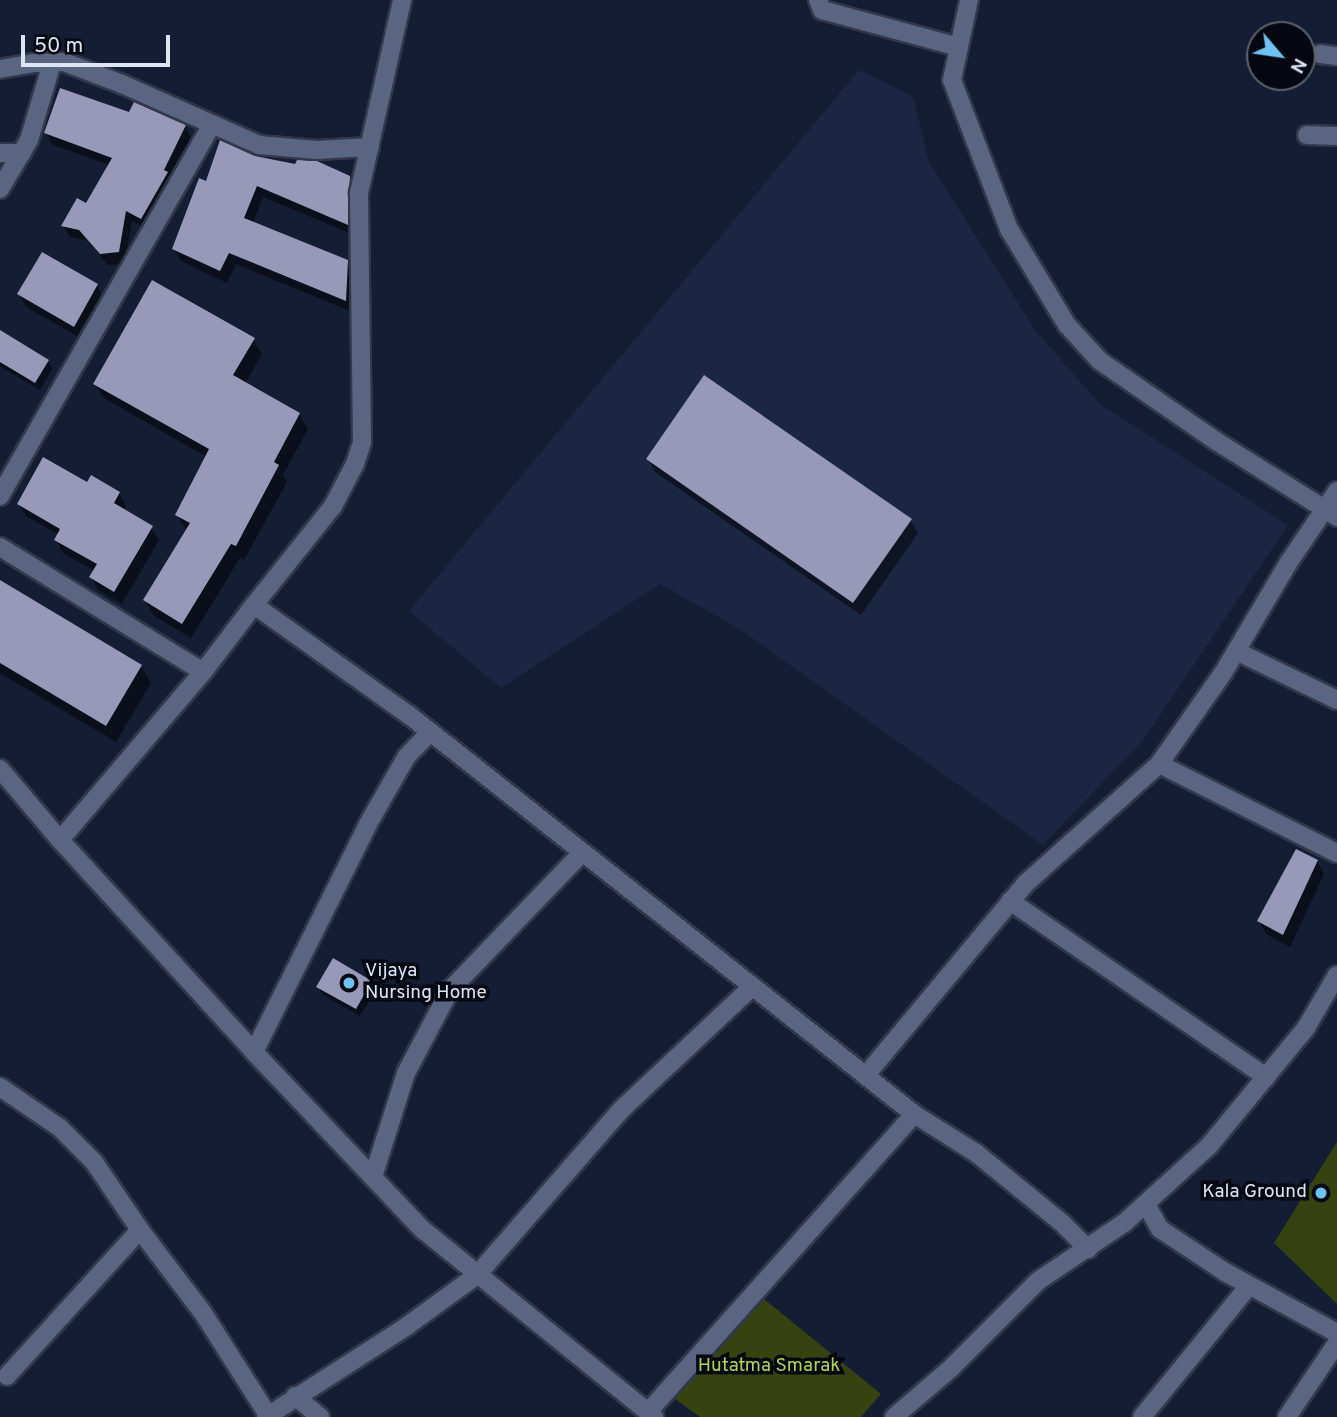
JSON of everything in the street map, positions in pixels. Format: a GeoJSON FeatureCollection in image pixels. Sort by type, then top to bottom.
{"type":"FeatureCollection","features":[{"type":"Feature","properties":{"kind":"street"},"geometry":{"type":"LineString","coordinates":[[60,840],[203,671],[333,506],[355,464],[362,442],[359,193],[402,0]]}},
{"type":"Feature","properties":{"kind":"street"},"geometry":{"type":"LineString","coordinates":[[818,0],[822,10],[959,47]]}},
{"type":"Feature","properties":{"kind":"street"},"geometry":{"type":"LineString","coordinates":[[968,0],[952,80],[1009,229],[1067,325],[1100,361],[1216,441],[1331,513]]}},
{"type":"Feature","properties":{"kind":"street"},"geometry":{"type":"LineString","coordinates":[[0,69],[64,62],[259,145],[287,149],[370,146]]}},
{"type":"Feature","properties":{"kind":"street"},"geometry":{"type":"LineString","coordinates":[[0,189],[22,153],[37,116],[52,63]]}},
{"type":"Feature","properties":{"kind":"street"},"geometry":{"type":"LineString","coordinates":[[0,496],[211,126]]}},
{"type":"Feature","properties":{"kind":"street"},"geometry":{"type":"LineString","coordinates":[[1307,135],[1337,136]]}},
{"type":"Feature","properties":{"kind":"street"},"geometry":{"type":"LineString","coordinates":[[0,153],[22,153]]}},
{"type":"Feature","properties":{"kind":"street"},"geometry":{"type":"LineString","coordinates":[[866,1075],[1025,884],[1159,764],[1331,513],[1337,491]]}},
{"type":"Feature","properties":{"kind":"street"},"geometry":{"type":"LineString","coordinates":[[0,547],[203,671]]}},
{"type":"Feature","properties":{"kind":"street"},"geometry":{"type":"LineString","coordinates":[[254,605],[409,715],[914,1114],[976,1153],[1062,1223],[1088,1249]]}},
{"type":"Feature","properties":{"kind":"street"},"geometry":{"type":"LineString","coordinates":[[1236,651],[1337,700]]}},
{"type":"Feature","properties":{"kind":"street"},"geometry":{"type":"LineString","coordinates":[[254,1052],[368,824],[407,756],[429,733]]}},
{"type":"Feature","properties":{"kind":"street"},"geometry":{"type":"LineString","coordinates":[[1159,764],[1337,853]]}},
{"type":"Feature","properties":{"kind":"street"},"geometry":{"type":"LineString","coordinates":[[0,769],[60,840],[254,1052],[422,1229],[651,1415],[914,1114]]}},
{"type":"Feature","properties":{"kind":"street"},"geometry":{"type":"LineString","coordinates":[[373,1177],[406,1073],[450,990],[582,853]]}},
{"type":"Feature","properties":{"kind":"street"},"geometry":{"type":"LineString","coordinates":[[1010,901],[1266,1077]]}},
{"type":"Feature","properties":{"kind":"street"},"geometry":{"type":"LineString","coordinates":[[894,1417],[950,1369],[1038,1281],[1088,1249],[1146,1205],[1209,1146],[1306,1028],[1337,975]]}},
{"type":"Feature","properties":{"kind":"street"},"geometry":{"type":"LineString","coordinates":[[0,1087],[60,1128],[94,1162],[203,1313],[267,1416],[407,1326],[477,1275],[622,1109],[752,987]]}},
{"type":"Feature","properties":{"kind":"street"},"geometry":{"type":"LineString","coordinates":[[1146,1205],[1160,1229],[1249,1286],[1337,1333]]}},
{"type":"Feature","properties":{"kind":"street"},"geometry":{"type":"LineString","coordinates":[[7,1376],[141,1230]]}},
{"type":"Feature","properties":{"kind":"street"},"geometry":{"type":"LineString","coordinates":[[1142,1417],[1249,1286]]}},
{"type":"Feature","properties":{"kind":"street"},"geometry":{"type":"LineString","coordinates":[[1287,1417],[1337,1343]]}},
{"type":"Feature","properties":{"kind":"street"},"geometry":{"type":"LineString","coordinates":[[295,1396],[320,1417]]}},
{"type":"Feature","properties":{"kind":"shaded area"},"geometry":{"type":"Polygon","coordinates":[[[859,70],[913,97],[929,162],[1035,330],[1100,404],[1288,525],[1144,739],[1043,845],[738,628],[660,584],[501,688],[409,611],[859,70]]]}},
{"type":"Feature","properties":{"kind":"green space","name":"Kala Ground"},"geometry":{"type":"Polygon","coordinates":[[[1337,1142],[1337,1304],[1274,1243],[1337,1142]]]}},
{"type":"Feature","properties":{"kind":"green space","name":"Hutatma Smarak"},"geometry":{"type":"Polygon","coordinates":[[[764,1299],[881,1394],[861,1417],[700,1417],[671,1396],[764,1299]]]}},
{"type":"Feature","properties":{"kind":"building"},"geometry":{"type":"Polygon","coordinates":[[[60,88],[129,112],[134,102],[186,125],[164,170],[168,172],[141,219],[126,211],[119,252],[100,254],[79,230],[61,226],[77,198],[86,203],[112,158],[44,133],[60,88]]]}},
{"type":"Feature","properties":{"kind":"building"},"geometry":{"type":"Polygon","coordinates":[[[220,140],[255,156],[295,164],[297,160],[317,161],[350,176],[348,225],[257,186],[244,218],[348,260],[346,301],[229,253],[220,271],[172,249],[199,178],[206,181],[220,140]]]}},
{"type":"Feature","properties":{"kind":"building"},"geometry":{"type":"Polygon","coordinates":[[[42,252],[98,284],[74,327],[17,294],[42,252]]]}},
{"type":"Feature","properties":{"kind":"building"},"geometry":{"type":"Polygon","coordinates":[[[152,280],[255,338],[233,375],[300,413],[274,462],[279,465],[236,546],[231,544],[182,624],[143,600],[190,523],[175,515],[209,449],[93,384],[152,280]]]}},
{"type":"Feature","properties":{"kind":"building"},"geometry":{"type":"Polygon","coordinates":[[[0,330],[49,360],[35,383],[0,362],[0,330]]]}},
{"type":"Feature","properties":{"kind":"building"},"geometry":{"type":"Polygon","coordinates":[[[704,375],[912,519],[853,603],[646,459],[704,375]]]}},
{"type":"Feature","properties":{"kind":"building"},"geometry":{"type":"Polygon","coordinates":[[[43,457],[87,482],[91,475],[120,492],[114,503],[153,526],[114,592],[89,577],[97,564],[54,540],[60,529],[17,504],[43,457]]]}},
{"type":"Feature","properties":{"kind":"building"},"geometry":{"type":"Polygon","coordinates":[[[0,580],[142,665],[106,726],[0,663],[0,580]]]}},
{"type":"Feature","properties":{"kind":"building"},"geometry":{"type":"Polygon","coordinates":[[[1296,849],[1318,860],[1283,935],[1257,921],[1296,849]]]}},
{"type":"Feature","properties":{"kind":"building"},"geometry":{"type":"Polygon","coordinates":[[[333,958],[372,981],[356,1009],[316,987],[333,958]]]}},
{"type":"Feature","properties":{"kind":"place","name":"Vijaya Nursing Home"},"geometry":{"type":"Point","coordinates":[349,983]}},
{"type":"Feature","properties":{"kind":"place","name":"Kala Ground"},"geometry":{"type":"Point","coordinates":[1321,1193]}}]}
